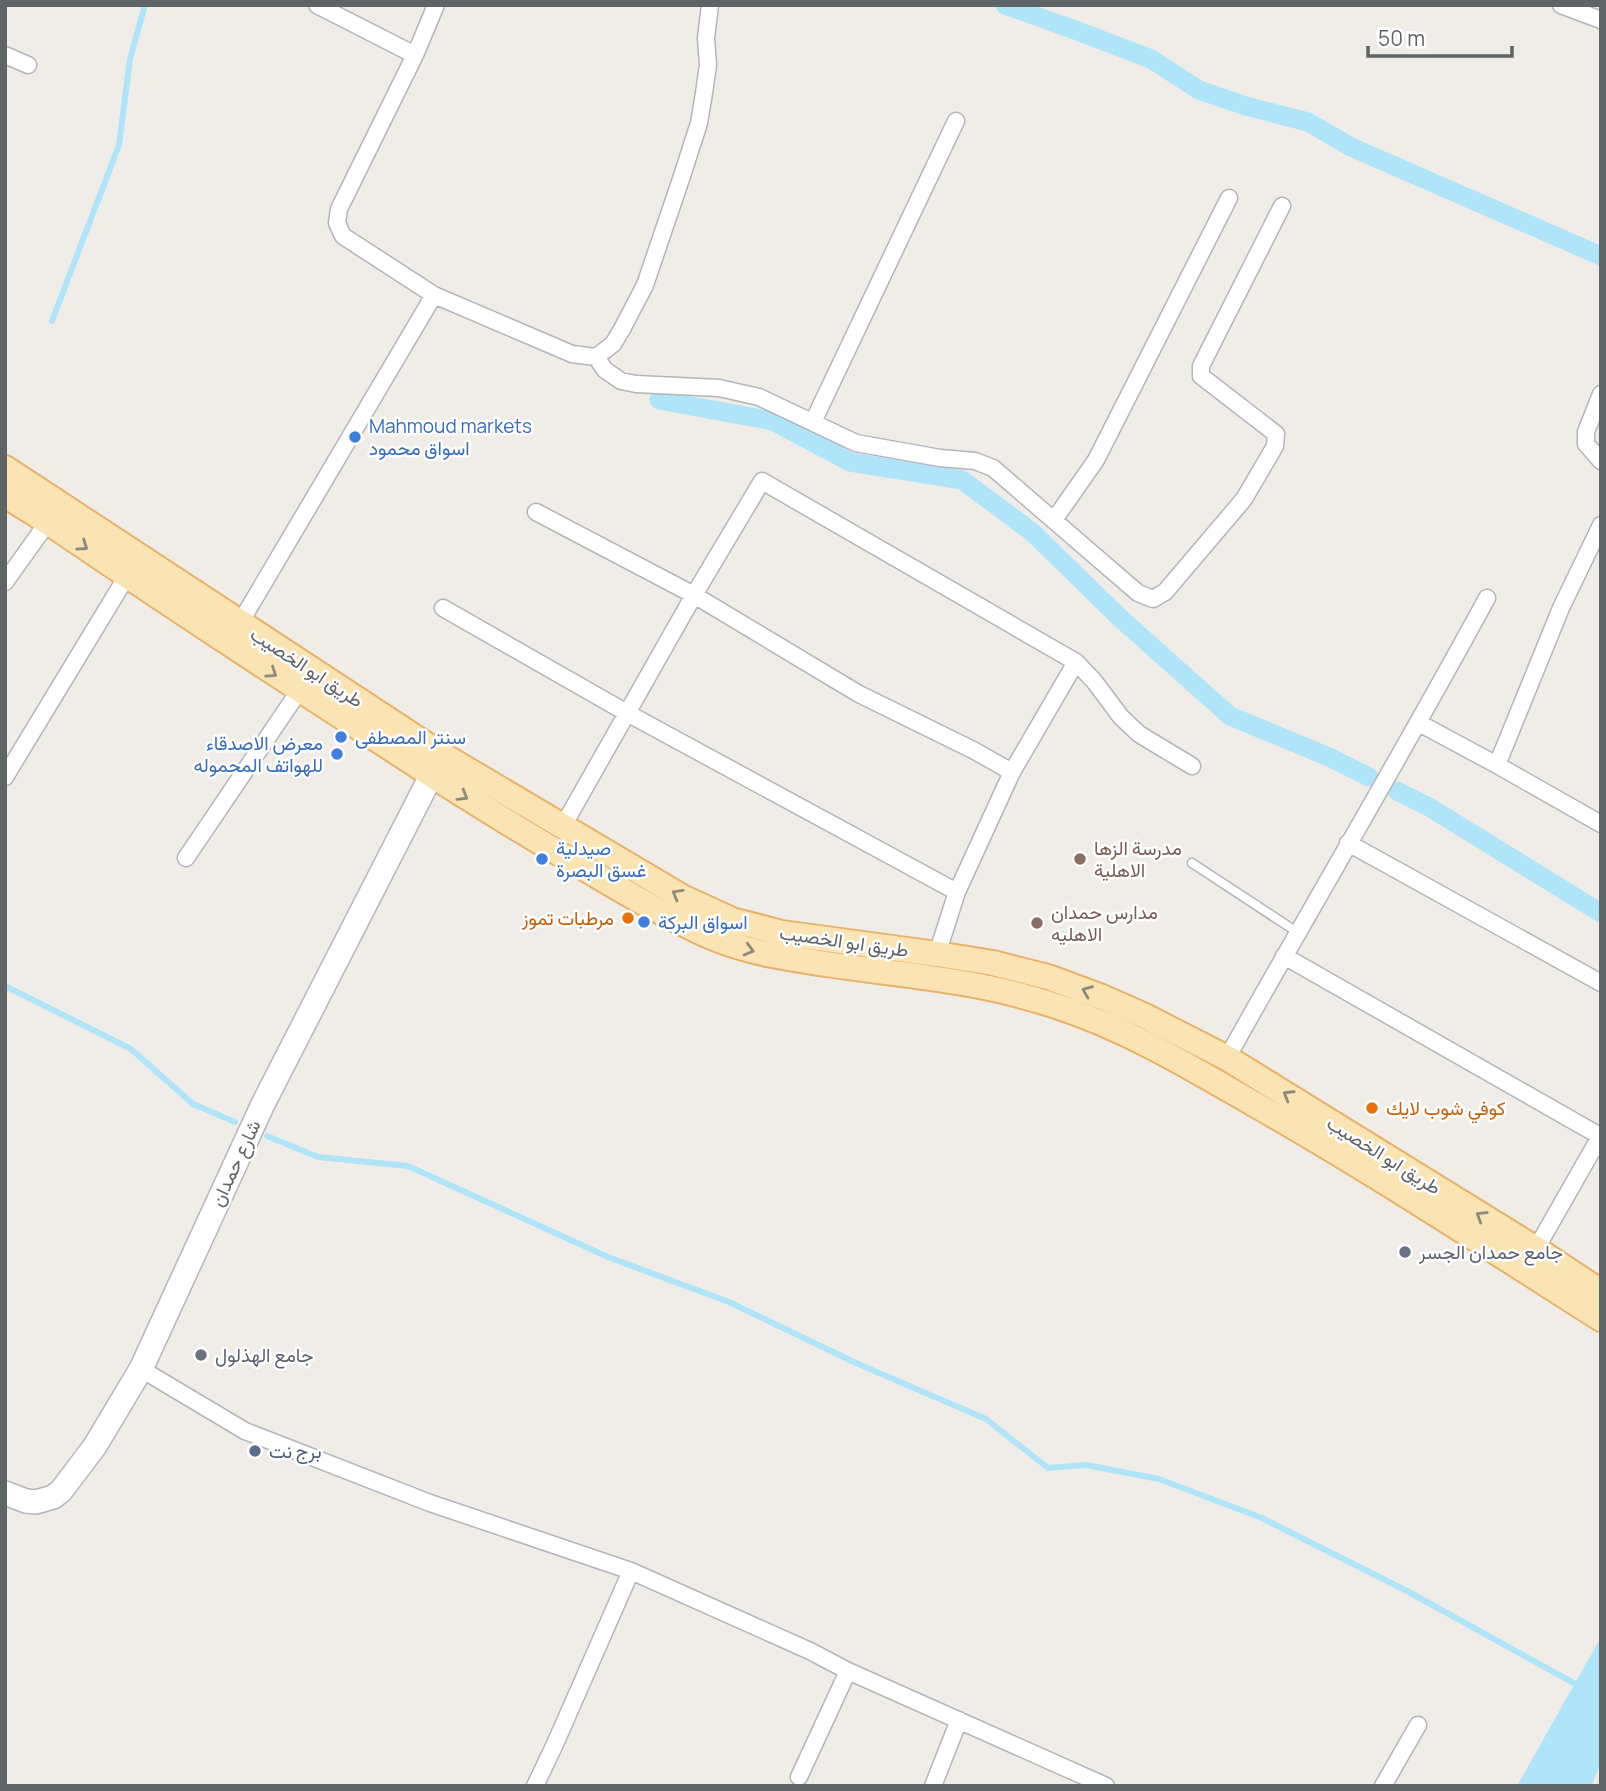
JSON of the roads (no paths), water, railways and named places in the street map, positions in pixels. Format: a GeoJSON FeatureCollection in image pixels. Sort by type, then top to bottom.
{"type":"FeatureCollection","features":[{"type":"Feature","properties":{"kind":"main road","name":"طريق ابو الخصيب"},"geometry":{"type":"LineString","coordinates":[[5,468],[427,746],[684,898],[732,920],[782,933],[937,954],[1021,969],[1076,986],[1145,1016],[1227,1058],[1308,1121],[1601,1319]]}},
{"type":"Feature","properties":{"kind":"main road","name":"طريق ابو الخصيب"},"geometry":{"type":"LineString","coordinates":[[5,495],[430,776],[644,903],[703,933],[733,946],[790,958],[993,988],[1051,1004],[1108,1025],[1308,1121],[1536,1250],[1601,1292]]}},
{"type":"Feature","properties":{"kind":"main road","name":"شارع حمدان"},"geometry":{"type":"LineString","coordinates":[[5,1493],[36,1502],[53,1497],[61,1491],[95,1446],[141,1369],[263,1104],[430,776]]}},
{"type":"Feature","properties":{"kind":"street"},"geometry":{"type":"LineString","coordinates":[[317,5],[415,55]]}},
{"type":"Feature","properties":{"kind":"street"},"geometry":{"type":"LineString","coordinates":[[436,5],[415,55],[339,209],[337,223],[343,236],[434,295],[572,354],[596,356],[617,338],[645,285],[685,168],[699,123],[704,93],[710,5]]}},
{"type":"Feature","properties":{"kind":"street"},"geometry":{"type":"LineString","coordinates":[[1561,5],[1601,20]]}},
{"type":"Feature","properties":{"kind":"street"},"geometry":{"type":"LineString","coordinates":[[5,55],[28,65]]}},
{"type":"Feature","properties":{"kind":"street"},"geometry":{"type":"LineString","coordinates":[[813,422],[956,121]]}},
{"type":"Feature","properties":{"kind":"street"},"geometry":{"type":"LineString","coordinates":[[1054,520],[1096,460],[1229,198]]}},
{"type":"Feature","properties":{"kind":"street"},"geometry":{"type":"LineString","coordinates":[[596,356],[606,370],[621,381],[719,388],[759,397],[856,443],[940,458],[975,461],[993,468],[1138,593],[1153,599],[1165,593],[1244,499],[1275,446],[1276,434],[1201,376],[1200,366],[1282,206]]}},
{"type":"Feature","properties":{"kind":"street"},"geometry":{"type":"LineString","coordinates":[[240,623],[434,295]]}},
{"type":"Feature","properties":{"kind":"street"},"geometry":{"type":"LineString","coordinates":[[1601,394],[1586,432],[1586,444],[1601,461]]}},
{"type":"Feature","properties":{"kind":"street"},"geometry":{"type":"LineString","coordinates":[[562,826],[762,481],[1076,662],[1121,717],[1139,734],[1192,766]]}},
{"type":"Feature","properties":{"kind":"street"},"geometry":{"type":"LineString","coordinates":[[536,512],[694,595],[859,694],[1012,772]]}},
{"type":"Feature","properties":{"kind":"street"},"geometry":{"type":"LineString","coordinates":[[5,582],[48,522]]}},
{"type":"Feature","properties":{"kind":"street"},"geometry":{"type":"LineString","coordinates":[[1497,765],[1561,608],[1601,525]]}},
{"type":"Feature","properties":{"kind":"street"},"geometry":{"type":"LineString","coordinates":[[5,777],[127,576]]}},
{"type":"Feature","properties":{"kind":"street"},"geometry":{"type":"LineString","coordinates":[[1227,1058],[1419,723],[1487,598]]}},
{"type":"Feature","properties":{"kind":"street"},"geometry":{"type":"LineString","coordinates":[[443,608],[627,713],[957,892]]}},
{"type":"Feature","properties":{"kind":"street"},"geometry":{"type":"LineString","coordinates":[[937,954],[957,892],[1012,772],[1076,662]]}},
{"type":"Feature","properties":{"kind":"street"},"geometry":{"type":"LineString","coordinates":[[187,858],[299,691]]}},
{"type":"Feature","properties":{"kind":"street"},"geometry":{"type":"LineString","coordinates":[[1419,723],[1601,824]]}},
{"type":"Feature","properties":{"kind":"street"},"geometry":{"type":"LineString","coordinates":[[1348,843],[1601,983]]}},
{"type":"Feature","properties":{"kind":"street"},"geometry":{"type":"LineString","coordinates":[[1284,956],[1600,1135],[1536,1250]]}},
{"type":"Feature","properties":{"kind":"street"},"geometry":{"type":"LineString","coordinates":[[141,1369],[246,1431],[430,1503],[631,1571],[1106,1786]]}},
{"type":"Feature","properties":{"kind":"street"},"geometry":{"type":"LineString","coordinates":[[534,1786],[631,1571]]}},
{"type":"Feature","properties":{"kind":"street"},"geometry":{"type":"LineString","coordinates":[[799,1777],[848,1671]]}},
{"type":"Feature","properties":{"kind":"street"},"geometry":{"type":"LineString","coordinates":[[933,1786],[959,1720]]}},
{"type":"Feature","properties":{"kind":"street"},"geometry":{"type":"LineString","coordinates":[[1382,1786],[1418,1725]]}},
{"type":"Feature","properties":{"kind":"lane"},"geometry":{"type":"LineString","coordinates":[[1192,863],[1297,932]]}},
{"type":"Feature","properties":{"kind":"water"},"geometry":{"type":"Polygon","coordinates":[[[1601,1637],[1601,1764],[1591,1786],[1517,1786],[1601,1637]]]}},
{"type":"Feature","properties":{"kind":"waterway"},"geometry":{"type":"LineString","coordinates":[[52,321],[119,145],[130,59],[145,5]]}},
{"type":"Feature","properties":{"kind":"waterway"},"geometry":{"type":"LineString","coordinates":[[1005,5],[1151,59],[1199,90],[1246,106],[1308,122],[1351,147],[1601,256]]}},
{"type":"Feature","properties":{"kind":"waterway"},"geometry":{"type":"LineString","coordinates":[[659,400],[773,421],[850,462],[962,480],[1032,532],[1120,618],[1230,716],[1329,757],[1369,777]]}},
{"type":"Feature","properties":{"kind":"waterway"},"geometry":{"type":"LineString","coordinates":[[1397,791],[1429,807],[1601,913]]}},
{"type":"Feature","properties":{"kind":"waterway"},"geometry":{"type":"LineString","coordinates":[[5,986],[131,1049],[193,1104],[235,1122]]}},
{"type":"Feature","properties":{"kind":"waterway"},"geometry":{"type":"LineString","coordinates":[[267,1136],[318,1157],[408,1166],[608,1257],[729,1302],[856,1363],[986,1419],[1048,1468],[1086,1465],[1159,1479],[1262,1518],[1407,1591],[1581,1687]]}},
{"type":"Feature","properties":{"kind":"place","name":"Mahmoud markets اسواق محمود"},"geometry":{"type":"Point","coordinates":[355,437]}},
{"type":"Feature","properties":{"kind":"place","name":"سنتر المصطفى"},"geometry":{"type":"Point","coordinates":[341,737]}},
{"type":"Feature","properties":{"kind":"place","name":"معرض الاصدقاء للهواتف المحموله"},"geometry":{"type":"Point","coordinates":[337,754]}},
{"type":"Feature","properties":{"kind":"place","name":"صيدلية غسق البصرة"},"geometry":{"type":"Point","coordinates":[542,859]}},
{"type":"Feature","properties":{"kind":"place","name":"مدرسة الزها الاهلية"},"geometry":{"type":"Point","coordinates":[1080,859]}},
{"type":"Feature","properties":{"kind":"place","name":"مرطبات تموز"},"geometry":{"type":"Point","coordinates":[628,918]}},
{"type":"Feature","properties":{"kind":"place","name":"اسواق البركة"},"geometry":{"type":"Point","coordinates":[644,922]}},
{"type":"Feature","properties":{"kind":"place","name":"مدارس حمدان الاهليه"},"geometry":{"type":"Point","coordinates":[1037,923]}},
{"type":"Feature","properties":{"kind":"place","name":"كوفي شوب لايك"},"geometry":{"type":"Point","coordinates":[1372,1108]}},
{"type":"Feature","properties":{"kind":"place","name":"جامع حمدان الجسر"},"geometry":{"type":"Point","coordinates":[1405,1252]}},
{"type":"Feature","properties":{"kind":"place","name":"جامع الهذلول"},"geometry":{"type":"Point","coordinates":[201,1355]}},
{"type":"Feature","properties":{"kind":"place","name":"برج نت"},"geometry":{"type":"Point","coordinates":[255,1451]}}]}
